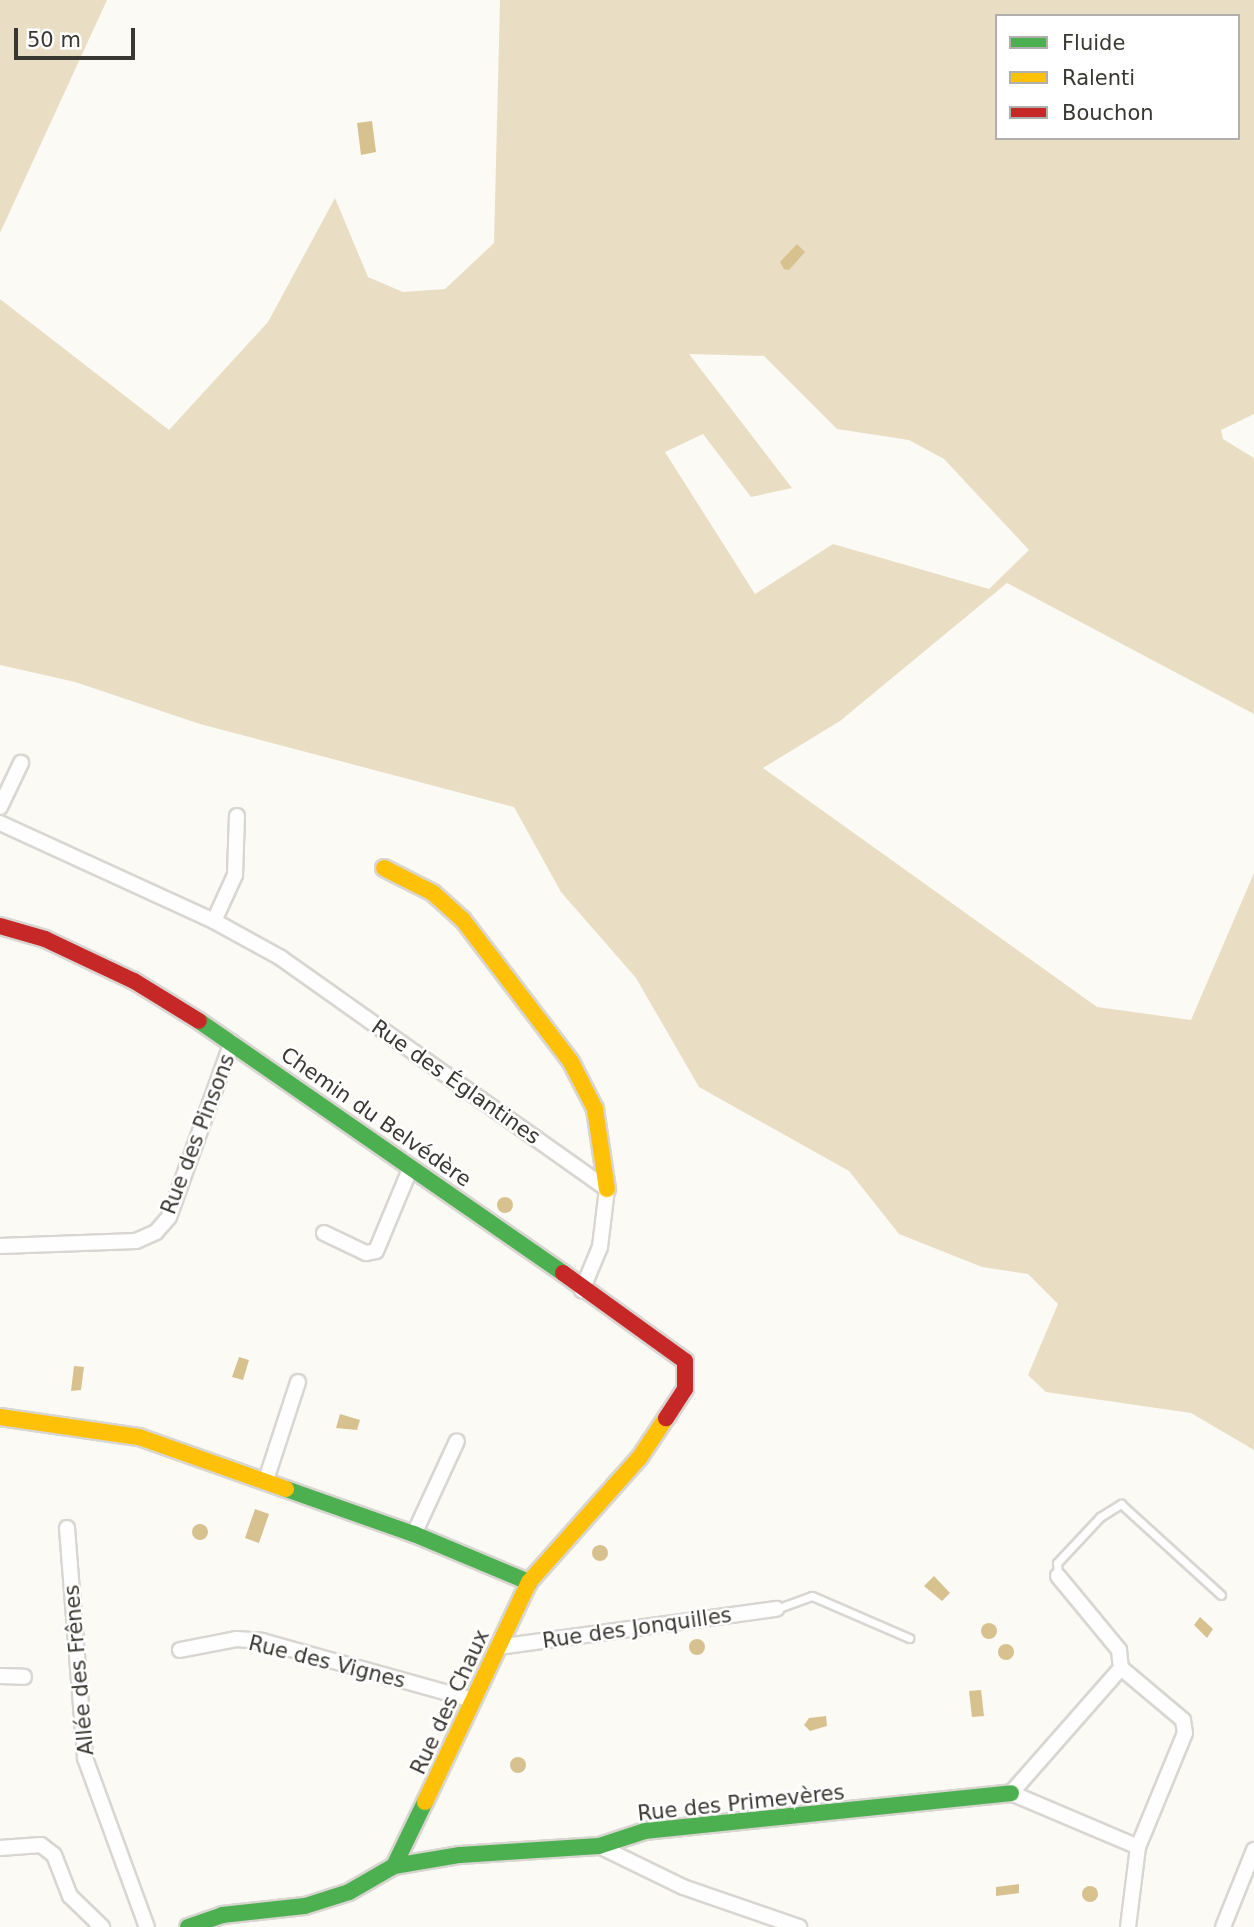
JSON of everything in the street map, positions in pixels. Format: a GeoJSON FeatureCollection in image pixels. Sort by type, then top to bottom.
{"type":"FeatureCollection","features":[{"type":"Feature","properties":{"kind":"street"},"geometry":{"type":"LineString","coordinates":[[0,807],[21,763]]}},
{"type":"Feature","properties":{"kind":"street"},"geometry":{"type":"LineString","coordinates":[[214,921],[235,875],[237,816]]}},
{"type":"Feature","properties":{"kind":"street","name":"Rue des Églantines"},"geometry":{"type":"LineString","coordinates":[[0,823],[214,921],[281,958],[607,1189]]}},
{"type":"Feature","properties":{"kind":"street"},"geometry":{"type":"LineString","coordinates":[[384,868],[433,893],[463,920],[571,1062],[595,1109],[607,1189],[600,1247],[582,1290]]}},
{"type":"Feature","properties":{"kind":"street","name":"Chemin du Belvédère"},"geometry":{"type":"LineString","coordinates":[[0,926],[45,939],[134,981],[232,1042],[685,1361],[685,1390]]}},
{"type":"Feature","properties":{"kind":"street","name":"Rue des Pinsons"},"geometry":{"type":"LineString","coordinates":[[0,1246],[136,1241],[156,1232],[169,1217],[232,1042]]}},
{"type":"Feature","properties":{"kind":"street"},"geometry":{"type":"LineString","coordinates":[[324,1233],[366,1253],[376,1251],[411,1167]]}},
{"type":"Feature","properties":{"kind":"street"},"geometry":{"type":"LineString","coordinates":[[266,1480],[298,1382]]}},
{"type":"Feature","properties":{"kind":"street","name":"Rue des Chaux"},"geometry":{"type":"LineString","coordinates":[[394,1866],[529,1581],[640,1457],[685,1390]]}},
{"type":"Feature","properties":{"kind":"street"},"geometry":{"type":"LineString","coordinates":[[0,1417],[139,1437],[414,1534],[529,1581]]}},
{"type":"Feature","properties":{"kind":"street"},"geometry":{"type":"LineString","coordinates":[[414,1534],[457,1441]]}},
{"type":"Feature","properties":{"kind":"street","name":"Allée des Frênes"},"geometry":{"type":"LineString","coordinates":[[67,1528],[85,1758],[148,1927]]}},
{"type":"Feature","properties":{"kind":"street"},"geometry":{"type":"LineString","coordinates":[[1058,1576],[1119,1650],[1121,1668],[1183,1720],[1185,1733],[1138,1847],[1128,1927]]}},
{"type":"Feature","properties":{"kind":"street","name":"Rue des Jonquilles"},"geometry":{"type":"LineString","coordinates":[[498,1647],[776,1609]]}},
{"type":"Feature","properties":{"kind":"street","name":"Rue des Vignes"},"geometry":{"type":"LineString","coordinates":[[180,1650],[236,1639],[262,1641],[474,1700]]}},
{"type":"Feature","properties":{"kind":"street"},"geometry":{"type":"LineString","coordinates":[[1011,1793],[1121,1668]]}},
{"type":"Feature","properties":{"kind":"street"},"geometry":{"type":"LineString","coordinates":[[0,1676],[24,1677]]}},
{"type":"Feature","properties":{"kind":"street","name":"Rue des Primevères"},"geometry":{"type":"LineString","coordinates":[[394,1866],[460,1855],[598,1846],[645,1831],[1011,1793],[1138,1847]]}},
{"type":"Feature","properties":{"kind":"street"},"geometry":{"type":"LineString","coordinates":[[0,1847],[41,1845],[54,1854],[70,1896],[102,1927]]}},
{"type":"Feature","properties":{"kind":"street"},"geometry":{"type":"LineString","coordinates":[[598,1846],[683,1887],[799,1927]]}},
{"type":"Feature","properties":{"kind":"street"},"geometry":{"type":"LineString","coordinates":[[1223,1927],[1254,1850]]}},
{"type":"Feature","properties":{"kind":"street"},"geometry":{"type":"LineString","coordinates":[[188,1927],[222,1915],[304,1906],[349,1892],[394,1866]]}},
{"type":"Feature","properties":{"kind":"lane"},"geometry":{"type":"LineString","coordinates":[[1058,1576],[1057,1563],[1100,1517],[1121,1503],[1221,1595]]}},
{"type":"Feature","properties":{"kind":"lane"},"geometry":{"type":"LineString","coordinates":[[776,1609],[812,1596],[908,1639]]}},
{"type":"Feature","properties":{"kind":"shaded area"},"geometry":{"type":"Polygon","coordinates":[[[0,0],[107,0],[0,233],[0,0]]]}},
{"type":"Feature","properties":{"kind":"shaded area"},"geometry":{"type":"Polygon","coordinates":[[[500,0],[1254,0],[1254,414],[1221,430],[1223,439],[1254,458],[1254,714],[1007,583],[840,721],[763,768],[1097,1007],[1191,1020],[1254,873],[1254,1450],[1191,1413],[1046,1392],[1028,1375],[1058,1304],[1028,1274],[982,1267],[899,1234],[849,1171],[699,1087],[636,978],[561,892],[514,807],[200,724],[75,682],[0,665],[0,299],[169,430],[268,322],[335,198],[368,277],[403,292],[445,289],[494,243],[500,0]],[[689,354],[792,488],[751,497],[703,434],[665,452],[755,594],[833,544],[989,589],[1029,550],[944,459],[909,440],[837,429],[764,356],[689,354]]]}},
{"type":"Feature","properties":{"kind":"shaded area"},"geometry":{"type":"Polygon","coordinates":[[[372,121],[376,152],[361,155],[357,123],[372,121]]]}},
{"type":"Feature","properties":{"kind":"shaded area"},"geometry":{"type":"Polygon","coordinates":[[[797,244],[805,252],[789,270],[784,269],[780,262],[797,244]]]}},
{"type":"Feature","properties":{"kind":"shaded area"},"geometry":{"type":"Polygon","coordinates":[[[502,1197],[508,1197],[513,1205],[511,1211],[502,1213],[497,1208],[497,1202],[502,1197]]]}},
{"type":"Feature","properties":{"kind":"shaded area"},"geometry":{"type":"Polygon","coordinates":[[[239,1357],[249,1360],[243,1380],[232,1377],[239,1357]]]}},
{"type":"Feature","properties":{"kind":"shaded area"},"geometry":{"type":"Polygon","coordinates":[[[74,1366],[84,1367],[81,1390],[71,1391],[74,1366]]]}},
{"type":"Feature","properties":{"kind":"shaded area"},"geometry":{"type":"Polygon","coordinates":[[[340,1414],[360,1420],[357,1430],[336,1428],[340,1414]]]}},
{"type":"Feature","properties":{"kind":"shaded area"},"geometry":{"type":"Polygon","coordinates":[[[255,1509],[269,1514],[259,1543],[245,1538],[255,1509]]]}},
{"type":"Feature","properties":{"kind":"shaded area"},"geometry":{"type":"Polygon","coordinates":[[[200,1524],[206,1526],[206,1538],[200,1540],[194,1538],[192,1532],[194,1526],[200,1524]]]}},
{"type":"Feature","properties":{"kind":"shaded area"},"geometry":{"type":"Polygon","coordinates":[[[597,1545],[603,1545],[608,1553],[606,1559],[597,1561],[592,1556],[592,1550],[597,1545]]]}},
{"type":"Feature","properties":{"kind":"shaded area"},"geometry":{"type":"Polygon","coordinates":[[[934,1576],[950,1593],[942,1601],[924,1586],[934,1576]]]}},
{"type":"Feature","properties":{"kind":"shaded area"},"geometry":{"type":"Polygon","coordinates":[[[1200,1617],[1213,1629],[1207,1638],[1194,1625],[1200,1617]]]}},
{"type":"Feature","properties":{"kind":"shaded area"},"geometry":{"type":"Polygon","coordinates":[[[989,1623],[997,1631],[989,1639],[981,1631],[989,1623]]]}},
{"type":"Feature","properties":{"kind":"shaded area"},"geometry":{"type":"Polygon","coordinates":[[[697,1639],[703,1641],[703,1653],[697,1655],[691,1653],[689,1647],[691,1641],[697,1639]]]}},
{"type":"Feature","properties":{"kind":"shaded area"},"geometry":{"type":"Polygon","coordinates":[[[1006,1644],[1012,1646],[1012,1658],[1006,1660],[1000,1658],[998,1652],[1000,1646],[1006,1644]]]}},
{"type":"Feature","properties":{"kind":"shaded area"},"geometry":{"type":"Polygon","coordinates":[[[981,1690],[984,1716],[972,1717],[969,1691],[981,1690]]]}},
{"type":"Feature","properties":{"kind":"shaded area"},"geometry":{"type":"Polygon","coordinates":[[[826,1716],[827,1726],[810,1731],[804,1725],[809,1718],[826,1716]]]}},
{"type":"Feature","properties":{"kind":"shaded area"},"geometry":{"type":"Polygon","coordinates":[[[518,1757],[524,1759],[524,1771],[518,1773],[512,1771],[510,1765],[512,1759],[518,1757]]]}},
{"type":"Feature","properties":{"kind":"shaded area"},"geometry":{"type":"Polygon","coordinates":[[[1019,1884],[1019,1893],[996,1896],[996,1887],[1019,1884]]]}},
{"type":"Feature","properties":{"kind":"shaded area"},"geometry":{"type":"Polygon","coordinates":[[[1090,1886],[1098,1894],[1090,1902],[1082,1894],[1090,1886]]]}},
{"type":"Feature","properties":{"kind":"traffic: fast"},"geometry":{"type":"LineString","coordinates":[[199,1021],[563,1273]]}},
{"type":"Feature","properties":{"kind":"traffic: fast"},"geometry":{"type":"LineString","coordinates":[[286,1489],[414,1534],[529,1582]]}},
{"type":"Feature","properties":{"kind":"traffic: fast"},"geometry":{"type":"LineString","coordinates":[[394,1866],[460,1855],[599,1846],[645,1831],[1011,1793]]}},
{"type":"Feature","properties":{"kind":"traffic: fast"},"geometry":{"type":"LineString","coordinates":[[188,1927],[222,1915],[305,1906],[349,1892],[394,1866],[425,1802]]}},
{"type":"Feature","properties":{"kind":"traffic: slow"},"geometry":{"type":"LineString","coordinates":[[384,868],[433,893],[463,920],[571,1062],[595,1109],[607,1189]]}},
{"type":"Feature","properties":{"kind":"traffic: slow"},"geometry":{"type":"LineString","coordinates":[[0,1417],[139,1437],[286,1489]]}},
{"type":"Feature","properties":{"kind":"traffic: slow"},"geometry":{"type":"LineString","coordinates":[[425,1802],[529,1582],[640,1457],[666,1418]]}},
{"type":"Feature","properties":{"kind":"traffic: jam"},"geometry":{"type":"LineString","coordinates":[[0,926],[45,939],[134,981],[199,1021]]}},
{"type":"Feature","properties":{"kind":"traffic: jam"},"geometry":{"type":"LineString","coordinates":[[563,1273],[685,1361],[685,1389],[666,1418]]}}]}
